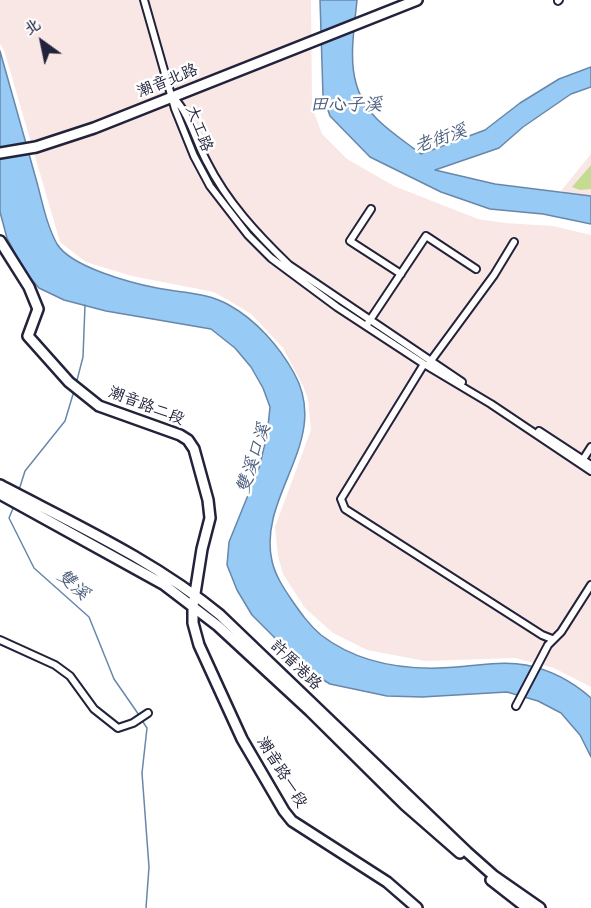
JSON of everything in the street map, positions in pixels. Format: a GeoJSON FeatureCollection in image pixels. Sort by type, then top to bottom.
{"type":"FeatureCollection","features":[{"type":"Feature","properties":{"kind":"street","name":"大工路"},"geometry":{"type":"LineString","coordinates":[[144,0],[175,109],[194,156],[210,186],[232,217],[271,258],[302,283],[369,323],[427,363],[582,462],[591,471]]}},
{"type":"Feature","properties":{"kind":"street","name":"潮音北路"},"geometry":{"type":"LineString","coordinates":[[0,153],[36,147],[94,128],[417,0]]}},
{"type":"Feature","properties":{"kind":"street"},"geometry":{"type":"LineString","coordinates":[[371,209],[350,241],[401,274]]}},
{"type":"Feature","properties":{"kind":"street"},"geometry":{"type":"LineString","coordinates":[[369,323],[426,236],[476,269]]}},
{"type":"Feature","properties":{"kind":"street","name":"潮音路二段"},"geometry":{"type":"LineString","coordinates":[[0,241],[29,286],[38,309],[28,336],[69,382],[99,406],[180,435],[188,440],[194,449],[208,500],[210,518],[202,549],[194,600]]}},
{"type":"Feature","properties":{"kind":"street"},"geometry":{"type":"LineString","coordinates":[[514,242],[494,275],[427,363],[342,499],[342,504],[354,515],[542,635],[552,639]]}},
{"type":"Feature","properties":{"kind":"street"},"geometry":{"type":"LineString","coordinates":[[582,462],[591,447]]}},
{"type":"Feature","properties":{"kind":"street","name":"大工路"},"geometry":{"type":"LineString","coordinates":[[582,462],[591,465]]}},
{"type":"Feature","properties":{"kind":"street","name":"許厝港路"},"geometry":{"type":"LineString","coordinates":[[0,485],[17,499],[194,600],[218,626],[285,687],[405,805],[480,867],[512,898],[527,908]]}},
{"type":"Feature","properties":{"kind":"street","name":"許厝港路"},"geometry":{"type":"LineString","coordinates":[[0,494],[17,499]]}},
{"type":"Feature","properties":{"kind":"street"},"geometry":{"type":"LineString","coordinates":[[517,704],[552,639],[561,632],[591,585]]}},
{"type":"Feature","properties":{"kind":"street","name":"潮音路一段"},"geometry":{"type":"LineString","coordinates":[[194,600],[193,623],[199,645],[242,739],[292,821],[387,882],[417,908]]}},
{"type":"Feature","properties":{"kind":"street"},"geometry":{"type":"LineString","coordinates":[[0,640],[55,665],[70,676],[94,709],[118,728],[143,717]]}},
{"type":"Feature","properties":{"kind":"street","name":"許厝港路"},"geometry":{"type":"LineString","coordinates":[[480,867],[540,908]]}},
{"type":"Feature","properties":{"kind":"shaded area"},"geometry":{"type":"Polygon","coordinates":[[[0,0],[311,0],[312,107],[322,134],[347,159],[394,186],[478,219],[553,226],[591,235],[591,687],[554,668],[515,658],[425,661],[367,650],[333,633],[305,608],[283,574],[278,556],[275,527],[311,430],[308,399],[303,386],[283,348],[250,313],[214,292],[132,276],[86,262],[60,242],[4,50],[0,44],[0,0]]]}},
{"type":"Feature","properties":{"kind":"shaded area"},"geometry":{"type":"Polygon","coordinates":[[[591,154],[591,196],[579,197],[561,191],[591,154]]]}},
{"type":"Feature","properties":{"kind":"green space"},"geometry":{"type":"Polygon","coordinates":[[[591,165],[591,189],[580,190],[572,187],[591,165]]]}},
{"type":"Feature","properties":{"kind":"water","name":"田心子溪"},"geometry":{"type":"Polygon","coordinates":[[[320,0],[357,0],[353,63],[359,92],[366,106],[377,119],[421,154],[485,130],[520,103],[559,79],[591,67],[591,87],[571,94],[523,127],[499,148],[435,170],[495,184],[591,196],[591,224],[543,214],[490,209],[441,192],[370,157],[330,116],[323,96],[320,0]]]}},
{"type":"Feature","properties":{"kind":"water","name":"雙溪口溪"},"geometry":{"type":"Polygon","coordinates":[[[0,51],[47,220],[57,244],[64,252],[102,273],[157,288],[203,295],[229,305],[248,318],[266,335],[294,373],[303,398],[304,422],[300,445],[274,513],[270,537],[272,561],[277,576],[309,623],[336,645],[386,664],[439,668],[509,663],[535,667],[561,677],[591,698],[591,757],[580,735],[561,713],[538,701],[507,692],[422,697],[387,696],[330,684],[307,670],[252,615],[237,590],[227,565],[229,542],[259,468],[267,435],[270,407],[263,388],[251,367],[235,348],[211,329],[106,311],[64,300],[39,288],[25,272],[7,238],[0,212],[0,51]]]}},
{"type":"Feature","properties":{"kind":"waterway","name":"雙溪"},"geometry":{"type":"LineString","coordinates":[[76,384],[83,357],[85,305]]}},
{"type":"Feature","properties":{"kind":"waterway","name":"雙溪"},"geometry":{"type":"LineString","coordinates":[[19,490],[25,471],[65,421],[74,391]]}},
{"type":"Feature","properties":{"kind":"waterway","name":"雙溪"},"geometry":{"type":"LineString","coordinates":[[14,506],[9,518],[34,568],[89,617],[114,679],[139,715]]}},
{"type":"Feature","properties":{"kind":"waterway","name":"雙溪"},"geometry":{"type":"LineString","coordinates":[[141,719],[147,728],[142,773],[149,867],[146,908]]}},
{"type":"Feature","properties":{"kind":"water label","name":"老街溪"},"geometry":{"type":"Point","coordinates":[441,140]}}]}
